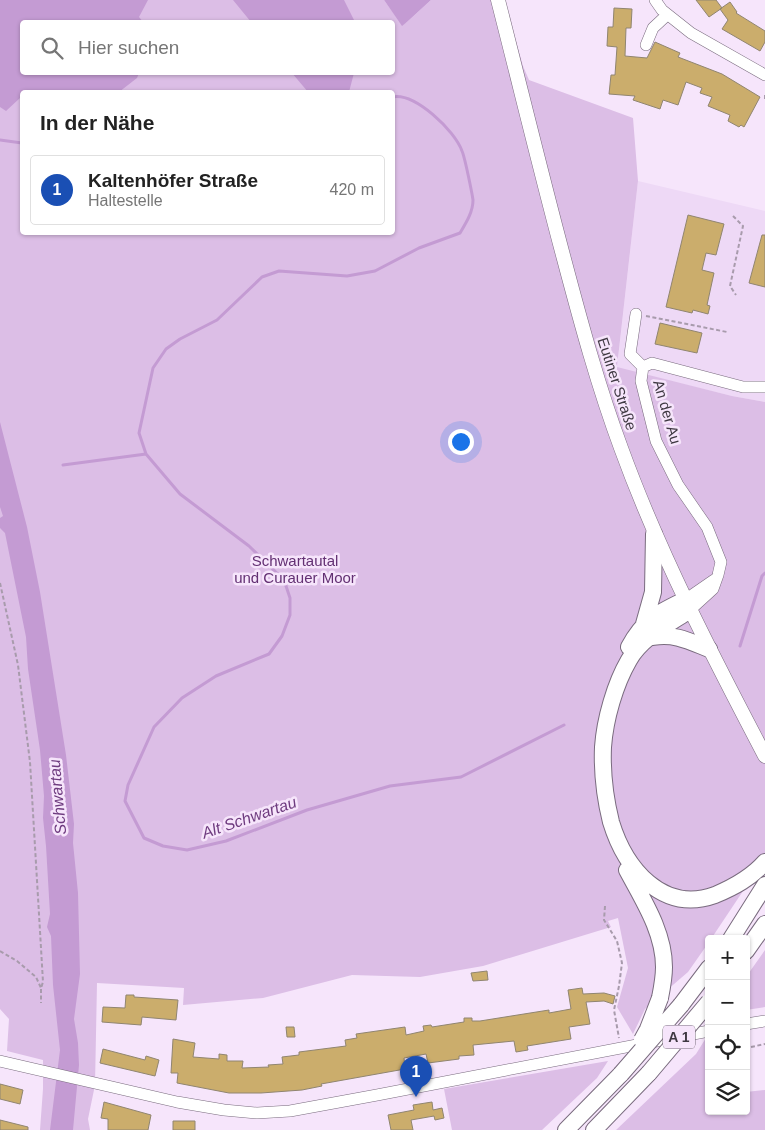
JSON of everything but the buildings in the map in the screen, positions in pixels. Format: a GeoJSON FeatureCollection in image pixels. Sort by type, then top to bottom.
{"type":"FeatureCollection","features":[{"type":"Feature","properties":{"kind":"highway"},"geometry":{"type":"LineString","coordinates":[[621,1074],[648,1029],[660,998],[664,968],[662,948],[655,924],[612,840],[603,814],[597,780],[598,742],[608,692],[624,657],[646,631],[653,592],[654,534]]}},
{"type":"Feature","properties":{"kind":"highway"},"geometry":{"type":"LineString","coordinates":[[687,605],[657,614],[629,660],[615,692],[608,716],[603,747],[604,784],[612,822],[620,843],[633,867],[645,881],[666,895],[682,900],[701,900],[733,888],[756,872],[765,862]]}},
{"type":"Feature","properties":{"kind":"highway"},"geometry":{"type":"LineString","coordinates":[[646,631],[676,636],[709,649]]}},
{"type":"Feature","properties":{"kind":"highway"},"geometry":{"type":"LineString","coordinates":[[734,935],[765,885]]}},
{"type":"Feature","properties":{"kind":"highway"},"geometry":{"type":"LineString","coordinates":[[750,945],[765,924]]}},
{"type":"Feature","properties":{"kind":"highway","name":"A 1"},"geometry":{"type":"LineString","coordinates":[[566,1130],[592,1106],[621,1074],[681,1005],[705,973]]}},
{"type":"Feature","properties":{"kind":"highway","name":"A 1"},"geometry":{"type":"LineString","coordinates":[[594,1130],[649,1073],[705,1007]]}},
{"type":"Feature","properties":{"kind":"main road","name":"Eutiner Straße"},"geometry":{"type":"LineString","coordinates":[[498,0],[541,172],[592,362],[621,448],[654,534],[687,605],[765,756]]}},
{"type":"Feature","properties":{"kind":"street"},"geometry":{"type":"LineString","coordinates":[[655,0],[667,15],[691,33],[765,74]]}},
{"type":"Feature","properties":{"kind":"street"},"geometry":{"type":"LineString","coordinates":[[646,45],[653,28],[667,15]]}},
{"type":"Feature","properties":{"kind":"street"},"geometry":{"type":"LineString","coordinates":[[636,314],[630,354],[644,367]]}},
{"type":"Feature","properties":{"kind":"street","name":"An der Au"},"geometry":{"type":"LineString","coordinates":[[687,605],[718,575],[721,562],[714,540],[678,485],[656,441],[641,382],[644,367],[652,363],[743,386],[765,387]]}},
{"type":"Feature","properties":{"kind":"street"},"geometry":{"type":"LineString","coordinates":[[750,1023],[765,1021]]}},
{"type":"Feature","properties":{"kind":"street"},"geometry":{"type":"LineString","coordinates":[[0,1061],[177,1102],[224,1110],[257,1113],[299,1110],[705,1032]]}},
{"type":"Feature","properties":{"kind":"path"},"geometry":{"type":"LineString","coordinates":[[765,95],[765,101]]}},
{"type":"Feature","properties":{"kind":"path"},"geometry":{"type":"LineString","coordinates":[[732,216],[743,226],[730,286],[736,295]]}},
{"type":"Feature","properties":{"kind":"path"},"geometry":{"type":"LineString","coordinates":[[636,314],[727,332]]}},
{"type":"Feature","properties":{"kind":"path"},"geometry":{"type":"LineString","coordinates":[[0,583],[18,665],[30,762],[43,982],[41,1003]]}},
{"type":"Feature","properties":{"kind":"path"},"geometry":{"type":"LineString","coordinates":[[604,906],[604,920],[617,941],[622,963],[614,1010],[621,1048]]}},
{"type":"Feature","properties":{"kind":"path"},"geometry":{"type":"LineString","coordinates":[[0,951],[17,961],[36,977],[41,988]]}},
{"type":"Feature","properties":{"kind":"path"},"geometry":{"type":"LineString","coordinates":[[751,1047],[765,1044]]}},
{"type":"Feature","properties":{"kind":"shaded area"},"geometry":{"type":"Polygon","coordinates":[[[638,181],[765,211],[765,402],[732,396],[617,368],[638,181]]]}},
{"type":"Feature","properties":{"kind":"green space","name":"Schwartautal und Curauer Moor"},"geometry":{"type":"Polygon","coordinates":[[[0,0],[384,0],[402,25],[431,0],[504,0],[523,66],[529,80],[633,118],[638,181],[617,367],[732,396],[765,402],[765,858],[714,935],[705,935],[705,948],[688,972],[645,1009],[633,1034],[617,1007],[628,968],[618,918],[608,921],[611,927],[483,966],[420,977],[352,975],[263,998],[183,1005],[184,988],[97,983],[95,1085],[88,1119],[90,1130],[40,1130],[43,1060],[7,1051],[9,1019],[0,1009],[0,0]]]}},
{"type":"Feature","properties":{"kind":"green space"},"geometry":{"type":"Polygon","coordinates":[[[765,950],[765,1007],[750,1009],[750,971],[765,950]]]}},
{"type":"Feature","properties":{"kind":"green space"},"geometry":{"type":"Polygon","coordinates":[[[705,1039],[705,1115],[750,1115],[750,1092],[765,1090],[765,1130],[616,1130],[696,1054],[705,1039]]]}},
{"type":"Feature","properties":{"kind":"green space"},"geometry":{"type":"Polygon","coordinates":[[[608,1061],[597,1078],[542,1130],[452,1130],[444,1089],[608,1061]]]}},
{"type":"Feature","properties":{"kind":"water"},"geometry":{"type":"Polygon","coordinates":[[[0,0],[148,0],[139,17],[141,20],[20,20],[20,75],[138,75],[122,90],[20,90],[20,98],[6,111],[0,107],[0,0]]]}},
{"type":"Feature","properties":{"kind":"water"},"geometry":{"type":"Polygon","coordinates":[[[233,0],[344,0],[354,20],[249,20],[233,0]]]}},
{"type":"Feature","properties":{"kind":"water"},"geometry":{"type":"Polygon","coordinates":[[[384,0],[431,0],[402,26],[384,0]]]}},
{"type":"Feature","properties":{"kind":"water"},"geometry":{"type":"Polygon","coordinates":[[[294,75],[353,75],[350,90],[306,90],[294,75]]]}},
{"type":"Feature","properties":{"kind":"water","name":"Schwartau"},"geometry":{"type":"Polygon","coordinates":[[[0,422],[27,527],[40,592],[66,755],[74,824],[73,843],[78,893],[80,974],[74,1019],[79,1065],[73,1130],[50,1130],[60,1050],[53,985],[51,936],[47,927],[50,914],[43,818],[44,796],[40,750],[28,669],[26,637],[5,533],[0,528],[0,518],[3,516],[0,507],[0,422]]]}},
{"type":"Feature","properties":{"kind":"waterway","name":"Alt Schwartau"},"geometry":{"type":"LineString","coordinates":[[395,97],[412,101],[433,115],[451,133],[462,151],[473,204],[460,233],[419,248],[375,271],[347,276],[279,271],[262,277],[217,320],[180,339],[166,349],[153,368],[139,433],[146,454],[180,494],[249,546],[284,580],[290,598],[290,615],[282,636],[269,654],[216,676],[182,698],[154,727],[128,785],[125,801],[144,838],[163,846],[187,850],[226,841],[307,810],[390,786],[461,777],[564,725]]}},
{"type":"Feature","properties":{"kind":"waterway","name":"Alt Schwartau"},"geometry":{"type":"LineString","coordinates":[[0,140],[20,143]]}},
{"type":"Feature","properties":{"kind":"waterway"},"geometry":{"type":"LineString","coordinates":[[63,465],[146,454]]}},
{"type":"Feature","properties":{"kind":"waterway","name":"Alt Schwartau"},"geometry":{"type":"LineString","coordinates":[[740,646],[762,576],[765,573]]}},
{"type":"Feature","properties":{"kind":"place","name":"Kaltenhöfer Straße"},"geometry":{"type":"Point","coordinates":[416,1097]}}]}
